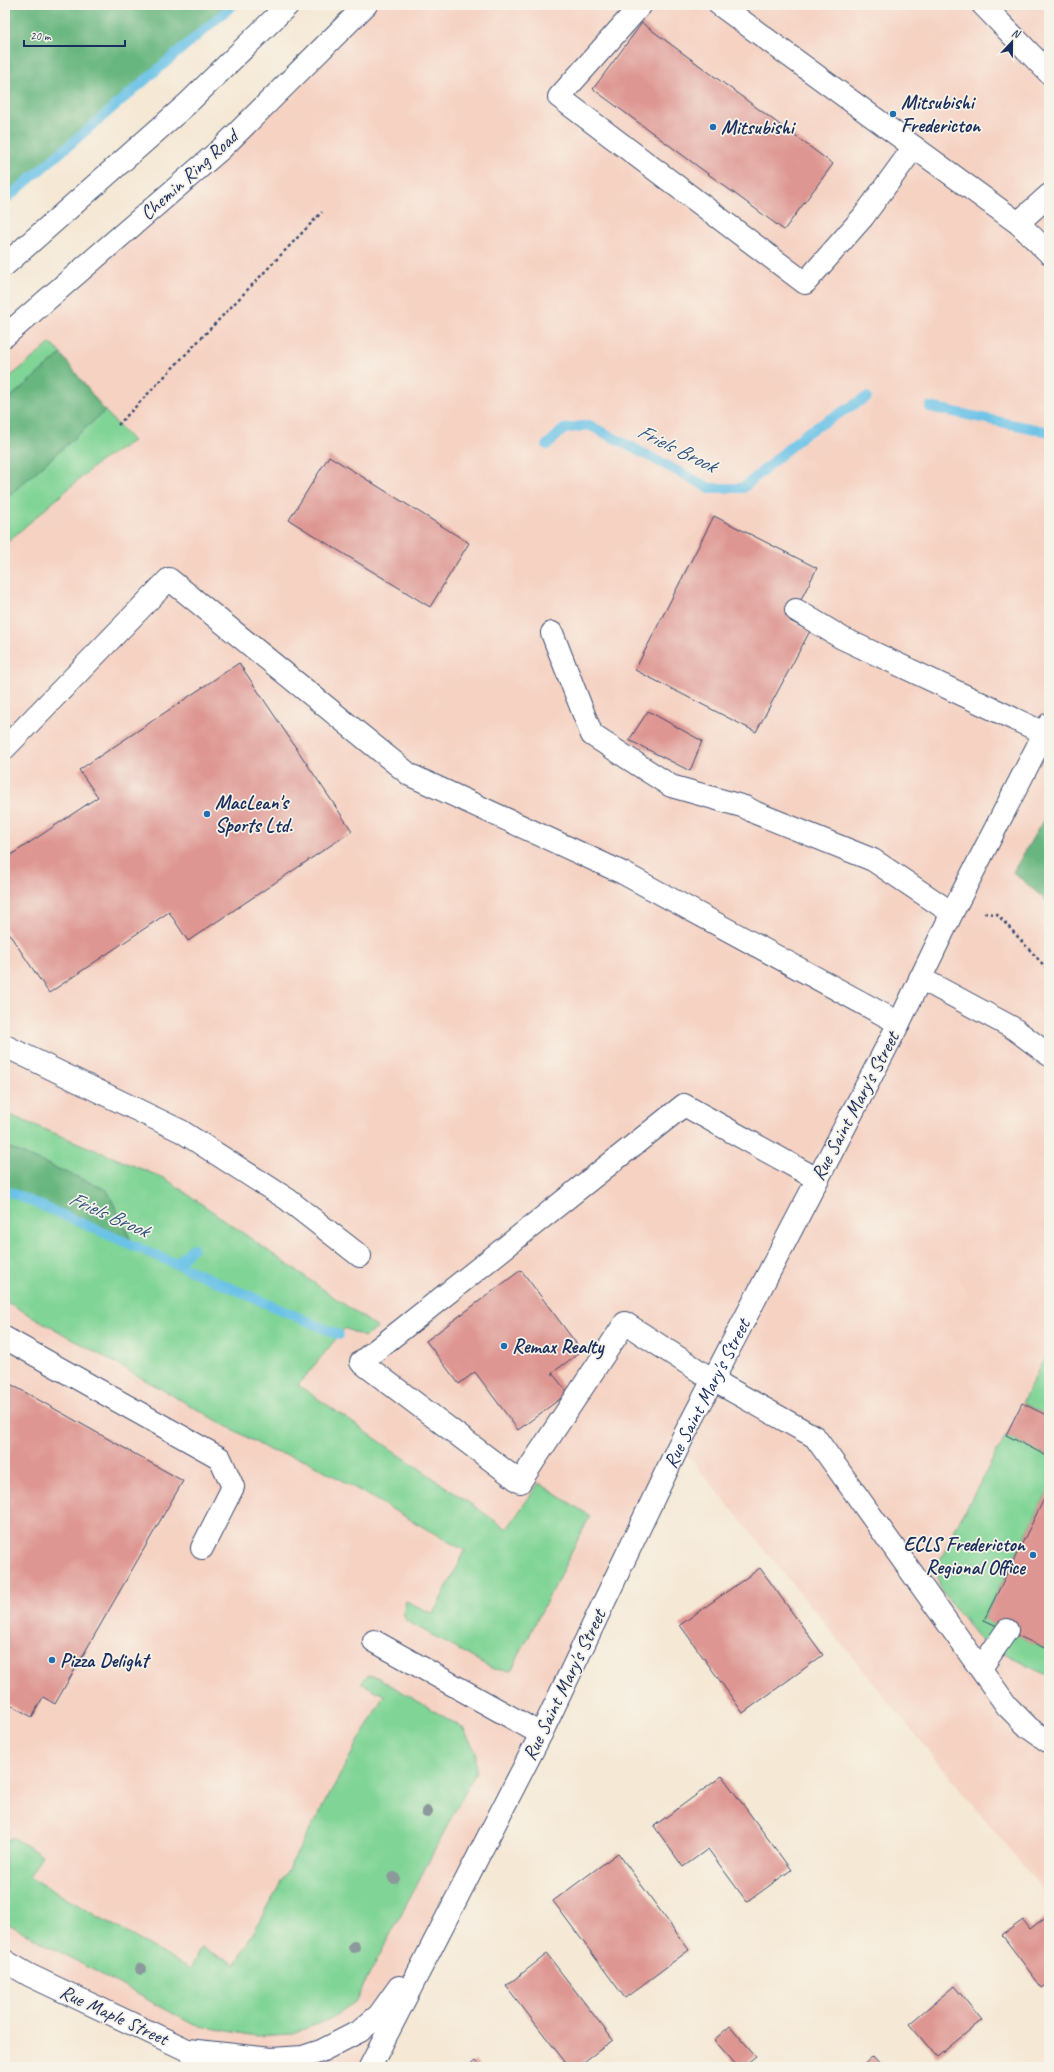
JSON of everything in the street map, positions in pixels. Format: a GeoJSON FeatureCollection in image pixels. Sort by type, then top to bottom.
{"type":"FeatureCollection","features":[{"type":"Feature","properties":{"kind":"main road"},"geometry":{"type":"LineString","coordinates":[[5,265],[187,104],[288,5]]}},
{"type":"Feature","properties":{"kind":"main road","name":"Chemin Ring Road"},"geometry":{"type":"LineString","coordinates":[[5,336],[221,149],[366,5]]}},
{"type":"Feature","properties":{"kind":"main road"},"geometry":{"type":"LineString","coordinates":[[641,5],[559,97],[805,283],[863,217],[914,147]]}},
{"type":"Feature","properties":{"kind":"main road"},"geometry":{"type":"LineString","coordinates":[[720,5],[1018,223],[1049,253]]}},
{"type":"Feature","properties":{"kind":"main road"},"geometry":{"type":"LineString","coordinates":[[983,5],[1049,73]]}},
{"type":"Feature","properties":{"kind":"main road"},"geometry":{"type":"LineString","coordinates":[[1018,223],[1049,195]]}},
{"type":"Feature","properties":{"kind":"main road"},"geometry":{"type":"LineString","coordinates":[[5,748],[169,579],[410,775],[623,873],[899,1023]]}},
{"type":"Feature","properties":{"kind":"main road"},"geometry":{"type":"LineString","coordinates":[[796,610],[842,638],[1047,728]]}},
{"type":"Feature","properties":{"kind":"main road"},"geometry":{"type":"LineString","coordinates":[[552,633],[592,735],[671,786],[745,807],[756,813],[873,860],[952,913]]}},
{"type":"Feature","properties":{"kind":"main road","name":"Rue Saint Mary's Street"},"geometry":{"type":"LineString","coordinates":[[370,2067],[541,1734],[679,1445],[899,1023],[952,913],[1047,728]]}},
{"type":"Feature","properties":{"kind":"main road"},"geometry":{"type":"LineString","coordinates":[[920,978],[1013,1028],[1049,1055]]}},
{"type":"Feature","properties":{"kind":"main road"},"geometry":{"type":"LineString","coordinates":[[5,1046],[181,1131],[287,1199],[360,1256]]}},
{"type":"Feature","properties":{"kind":"main road"},"geometry":{"type":"LineString","coordinates":[[817,1179],[756,1147],[684,1105],[361,1362],[520,1482],[625,1322],[713,1380],[815,1437],[1007,1706],[1029,1728],[1049,1742]]}},
{"type":"Feature","properties":{"kind":"main road"},"geometry":{"type":"LineString","coordinates":[[5,1338],[220,1458],[233,1487],[202,1548]]}},
{"type":"Feature","properties":{"kind":"main road"},"geometry":{"type":"LineString","coordinates":[[980,1668],[1006,1630]]}},
{"type":"Feature","properties":{"kind":"main road"},"geometry":{"type":"LineString","coordinates":[[374,1641],[541,1734]]}},
{"type":"Feature","properties":{"kind":"main road"},"geometry":{"type":"LineString","coordinates":[[188,2050],[271,2059],[303,2057],[332,2047],[360,2031],[378,2015],[434,1941]]}},
{"type":"Feature","properties":{"kind":"main road","name":"Rue Maple Street"},"geometry":{"type":"LineString","coordinates":[[5,1961],[28,1975],[224,2067]]}},
{"type":"Feature","properties":{"kind":"main road"},"geometry":{"type":"LineString","coordinates":[[188,2050],[206,2067]]}},
{"type":"Feature","properties":{"kind":"path"},"geometry":{"type":"LineString","coordinates":[[118,425],[322,212]]}},
{"type":"Feature","properties":{"kind":"path"},"geometry":{"type":"LineString","coordinates":[[952,913],[997,914],[1049,971]]}},
{"type":"Feature","properties":{"kind":"shaded area"},"geometry":{"type":"Polygon","coordinates":[[[366,5],[1049,5],[1049,810],[1013,872],[1049,903],[1049,1898],[679,1445],[370,2067],[223,2067],[29,1975],[5,1961],[5,336],[366,5]]]}},
{"type":"Feature","properties":{"kind":"green space"},"geometry":{"type":"Polygon","coordinates":[[[5,5],[233,5],[5,200],[5,5]]]}},
{"type":"Feature","properties":{"kind":"green space"},"geometry":{"type":"Polygon","coordinates":[[[51,343],[61,354],[5,402],[5,381],[51,343]]]}},
{"type":"Feature","properties":{"kind":"green space"},"geometry":{"type":"Polygon","coordinates":[[[61,354],[105,411],[5,499],[5,402],[61,354]]]}},
{"type":"Feature","properties":{"kind":"green space"},"geometry":{"type":"Polygon","coordinates":[[[105,411],[133,441],[99,462],[5,544],[5,499],[105,411]]]}},
{"type":"Feature","properties":{"kind":"green space"},"geometry":{"type":"Polygon","coordinates":[[[1049,810],[1049,903],[1013,872],[1049,810]]]}},
{"type":"Feature","properties":{"kind":"green space"},"geometry":{"type":"Polygon","coordinates":[[[5,1113],[166,1179],[378,1328],[364,1337],[345,1328],[298,1385],[507,1529],[539,1483],[590,1516],[511,1671],[493,1669],[407,1621],[403,1613],[406,1601],[433,1614],[465,1551],[306,1460],[271,1451],[5,1301],[5,1190],[133,1244],[107,1190],[5,1146],[5,1113]]]}},
{"type":"Feature","properties":{"kind":"green space"},"geometry":{"type":"Polygon","coordinates":[[[5,1146],[107,1190],[133,1245],[5,1190],[5,1146]]]}},
{"type":"Feature","properties":{"kind":"green space"},"geometry":{"type":"Polygon","coordinates":[[[1049,1349],[1049,1410],[1046,1415],[1022,1403],[1049,1349]]]}},
{"type":"Feature","properties":{"kind":"green space"},"geometry":{"type":"Polygon","coordinates":[[[1006,1435],[1049,1457],[1049,1489],[984,1619],[1049,1650],[1049,1677],[980,1640],[943,1593],[935,1572],[954,1531],[1006,1435]]]}},
{"type":"Feature","properties":{"kind":"green space"},"geometry":{"type":"Polygon","coordinates":[[[368,1675],[377,1677],[463,1728],[476,1752],[476,1771],[355,2002],[328,2020],[291,2034],[256,2036],[194,2025],[5,1922],[5,1839],[14,1838],[42,1855],[29,1877],[190,1969],[201,1948],[236,1964],[384,1695],[361,1683],[368,1675]]]}},
{"type":"Feature","properties":{"kind":"building","name":"Mitsubishi"},"geometry":{"type":"Polygon","coordinates":[[[642,23],[833,164],[784,230],[593,89],[642,23]]]}},
{"type":"Feature","properties":{"kind":"building"},"geometry":{"type":"Polygon","coordinates":[[[329,456],[469,543],[430,607],[289,520],[329,456]]]}},
{"type":"Feature","properties":{"kind":"building"},"geometry":{"type":"Polygon","coordinates":[[[714,516],[817,568],[790,621],[810,631],[756,732],[635,670],[714,516]]]}},
{"type":"Feature","properties":{"kind":"building","name":"MacLean's Sports Ltd."},"geometry":{"type":"Polygon","coordinates":[[[239,663],[352,831],[188,941],[169,912],[49,993],[5,928],[5,859],[98,797],[79,770],[239,663]]]}},
{"type":"Feature","properties":{"kind":"building"},"geometry":{"type":"Polygon","coordinates":[[[648,711],[702,741],[690,771],[629,740],[648,711]]]}},
{"type":"Feature","properties":{"kind":"building","name":"Remax Realty"},"geometry":{"type":"Polygon","coordinates":[[[521,1270],[582,1351],[552,1373],[568,1393],[518,1430],[475,1372],[459,1384],[426,1341],[521,1270]]]}},
{"type":"Feature","properties":{"kind":"building"},"geometry":{"type":"Polygon","coordinates":[[[5,1381],[183,1481],[55,1704],[43,1697],[32,1717],[5,1702],[5,1381]]]}},
{"type":"Feature","properties":{"kind":"building"},"geometry":{"type":"Polygon","coordinates":[[[1022,1403],[1046,1415],[1049,1410],[1049,1457],[1006,1435],[1022,1403]]]}},
{"type":"Feature","properties":{"kind":"building","name":"ECLS Fredericton Regional Office"},"geometry":{"type":"Polygon","coordinates":[[[1049,1489],[1049,1650],[984,1620],[1049,1489]]]}},
{"type":"Feature","properties":{"kind":"building"},"geometry":{"type":"Polygon","coordinates":[[[760,1568],[823,1655],[743,1713],[680,1625],[760,1568]]]}},
{"type":"Feature","properties":{"kind":"building"},"geometry":{"type":"Polygon","coordinates":[[[722,1776],[791,1870],[747,1902],[708,1849],[683,1867],[654,1826],[722,1776]]]}},
{"type":"Feature","properties":{"kind":"building"},"geometry":{"type":"Polygon","coordinates":[[[618,1853],[689,1950],[625,1998],[553,1901],[618,1853]]]}},
{"type":"Feature","properties":{"kind":"building"},"geometry":{"type":"Polygon","coordinates":[[[1047,1916],[1049,1918],[1049,1983],[1042,1988],[1002,1935],[1023,1920],[1030,1929],[1047,1916]]]}},
{"type":"Feature","properties":{"kind":"building"},"geometry":{"type":"Polygon","coordinates":[[[547,1954],[613,2040],[577,2067],[569,2067],[506,1986],[547,1954]]]}},
{"type":"Feature","properties":{"kind":"building"},"geometry":{"type":"Polygon","coordinates":[[[954,1986],[982,2020],[937,2057],[909,2024],[954,1986]]]}},
{"type":"Feature","properties":{"kind":"building"},"geometry":{"type":"Polygon","coordinates":[[[730,2026],[756,2056],[742,2067],[738,2067],[714,2040],[730,2026]]]}},
{"type":"Feature","properties":{"kind":"building"},"geometry":{"type":"Polygon","coordinates":[[[873,2056],[883,2067],[861,2067],[873,2056]]]}},
{"type":"Feature","properties":{"kind":"building"},"geometry":{"type":"Polygon","coordinates":[[[475,2061],[480,2067],[468,2067],[475,2061]]]}},
{"type":"Feature","properties":{"kind":"building"},"geometry":{"type":"Polygon","coordinates":[[[894,2062],[899,2067],[888,2067],[894,2062]]]}},
{"type":"Feature","properties":{"kind":"waterway"},"geometry":{"type":"LineString","coordinates":[[5,200],[233,5]]}},
{"type":"Feature","properties":{"kind":"waterway","name":"Friels Brook"},"geometry":{"type":"LineString","coordinates":[[547,445],[564,429],[589,425],[710,488],[743,488],[805,434],[867,397]]}},
{"type":"Feature","properties":{"kind":"waterway","name":"Friels Brook"},"geometry":{"type":"LineString","coordinates":[[930,407],[1049,432]]}},
{"type":"Feature","properties":{"kind":"waterway","name":"Friels Brook"},"geometry":{"type":"LineString","coordinates":[[5,1190],[176,1264],[193,1248]]}},
{"type":"Feature","properties":{"kind":"waterway"},"geometry":{"type":"LineString","coordinates":[[176,1264],[339,1335]]}},
{"type":"Feature","properties":{"kind":"place","name":"Mitsubishi Fredericton"},"geometry":{"type":"Point","coordinates":[893,114]}},
{"type":"Feature","properties":{"kind":"place","name":"Mitsubishi"},"geometry":{"type":"Point","coordinates":[713,127]}},
{"type":"Feature","properties":{"kind":"place","name":"MacLean's Sports Ltd."},"geometry":{"type":"Point","coordinates":[207,814]}},
{"type":"Feature","properties":{"kind":"place","name":"Remax Realty"},"geometry":{"type":"Point","coordinates":[504,1346]}},
{"type":"Feature","properties":{"kind":"place","name":"ECLS Fredericton Regional Office"},"geometry":{"type":"Point","coordinates":[1033,1555]}},
{"type":"Feature","properties":{"kind":"place","name":"Pizza Delight"},"geometry":{"type":"Point","coordinates":[52,1660]}}]}
